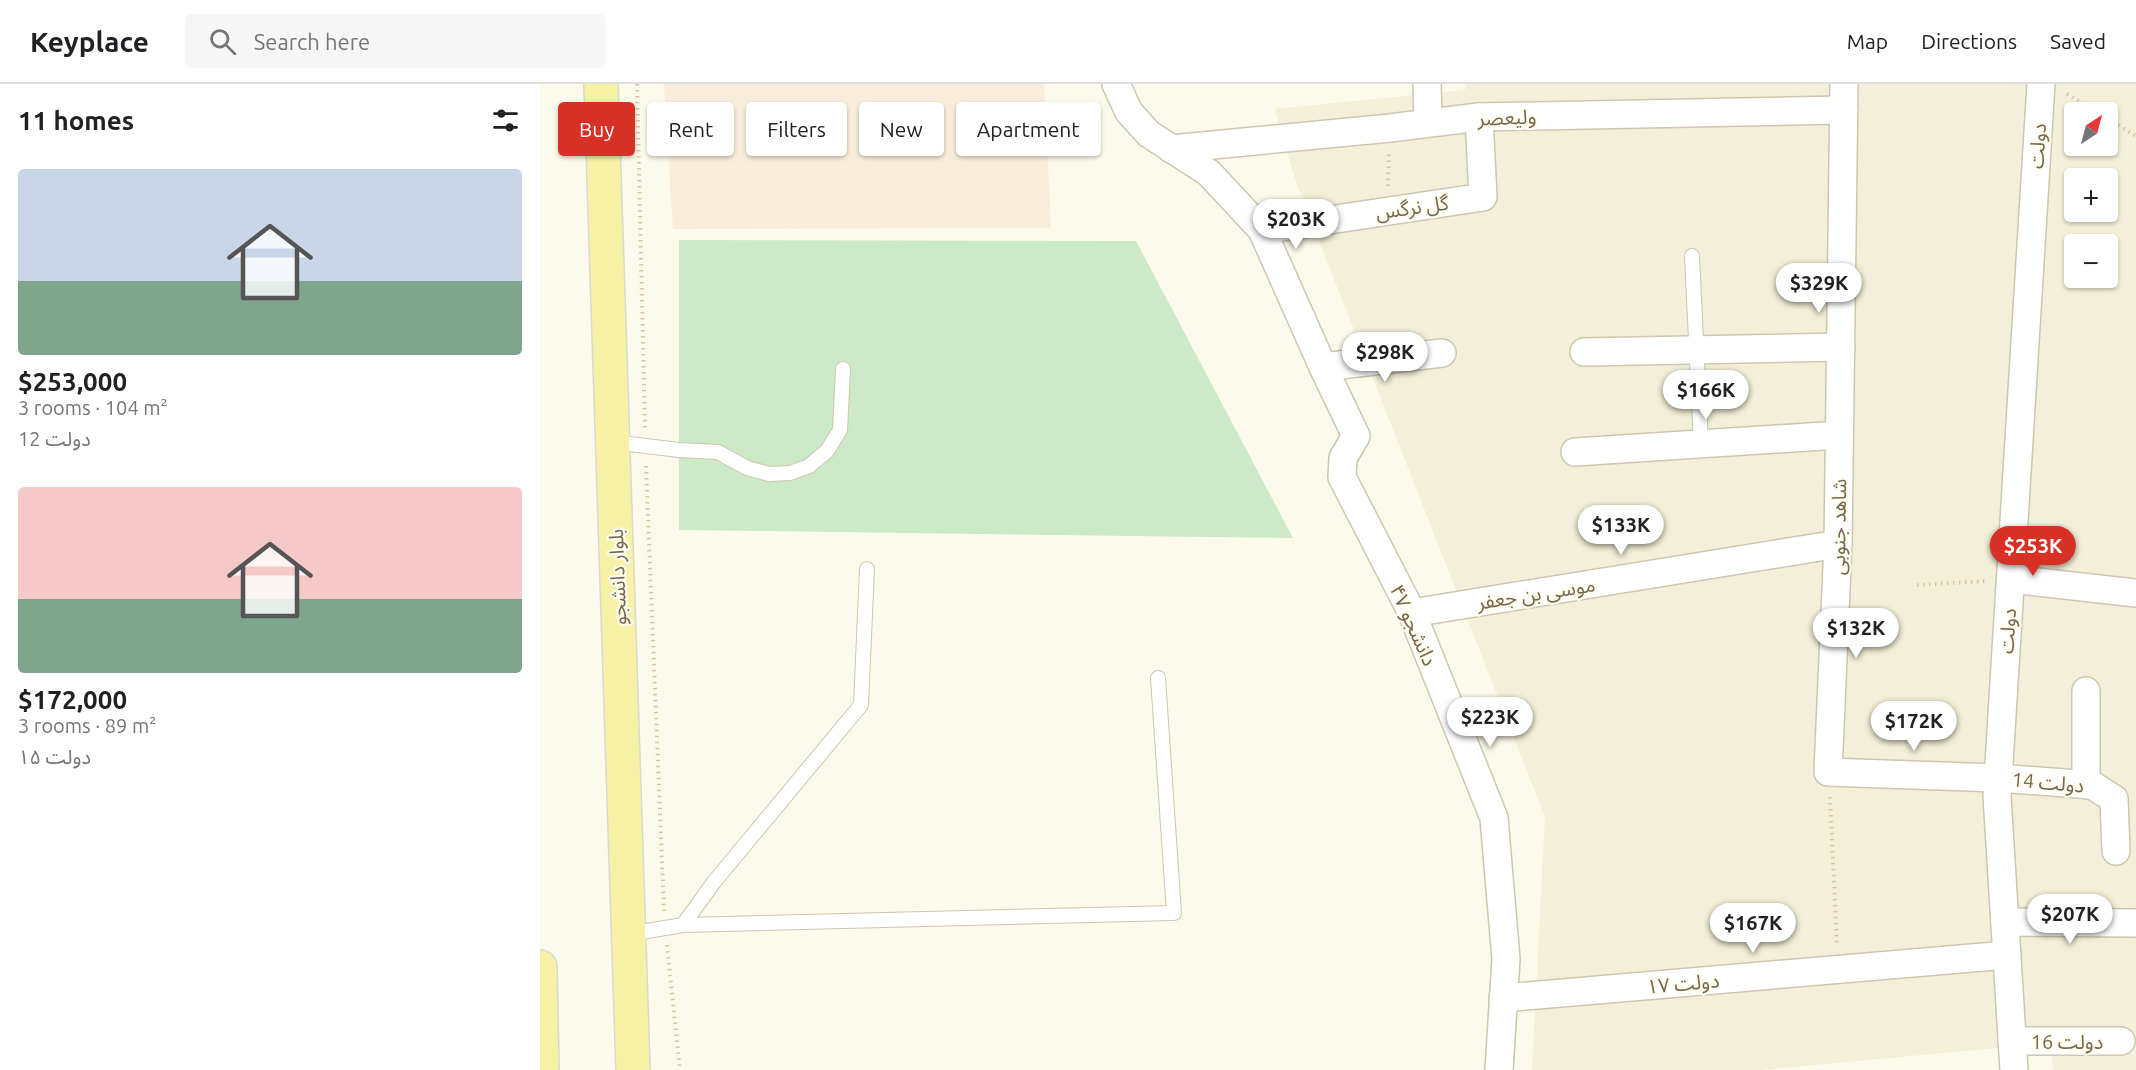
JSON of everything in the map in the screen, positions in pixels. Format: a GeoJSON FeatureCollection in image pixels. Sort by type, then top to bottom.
{"type":"FeatureCollection","features":[{"type":"Feature","properties":{"kind":"main road","name":"بلوار دانشجو"},"geometry":{"type":"LineString","coordinates":[[601,84],[633,1070]]}},
{"type":"Feature","properties":{"kind":"main road"},"geometry":{"type":"LineString","coordinates":[[540,967],[542,1070]]}},
{"type":"Feature","properties":{"kind":"street"},"geometry":{"type":"LineString","coordinates":[[1116,84],[1129,112],[1149,134],[1209,173],[1262,230],[1323,367],[1442,354]]}},
{"type":"Feature","properties":{"kind":"street"},"geometry":{"type":"LineString","coordinates":[[1427,84],[1428,122]]}},
{"type":"Feature","properties":{"kind":"street","name":"دولت"},"geometry":{"type":"LineString","coordinates":[[2014,1070],[1997,796],[2011,579],[2050,87]]}},
{"type":"Feature","properties":{"kind":"street","name":"ولیعصر"},"geometry":{"type":"LineString","coordinates":[[1171,149],[1479,117],[1844,97]]}},
{"type":"Feature","properties":{"kind":"street","name":"شاهد جنوبی"},"geometry":{"type":"LineString","coordinates":[[1828,772],[1838,544],[1844,97]]}},
{"type":"Feature","properties":{"kind":"street","name":"گل نرگس"},"geometry":{"type":"LineString","coordinates":[[1262,230],[1483,197],[1479,117]]}},
{"type":"Feature","properties":{"kind":"street"},"geometry":{"type":"LineString","coordinates":[[1584,352],[1841,347]]}},
{"type":"Feature","properties":{"kind":"street","name":"دانشجو ۴۷"},"geometry":{"type":"LineString","coordinates":[[1323,367],[1356,436],[1343,458],[1342,477],[1412,613],[1494,818],[1506,959],[1498,1070]]}},
{"type":"Feature","properties":{"kind":"street"},"geometry":{"type":"LineString","coordinates":[[1575,452],[1839,435]]}},
{"type":"Feature","properties":{"kind":"street","name":"موسی بن جعفر"},"geometry":{"type":"LineString","coordinates":[[1412,613],[1838,544]]}},
{"type":"Feature","properties":{"kind":"street"},"geometry":{"type":"LineString","coordinates":[[2011,579],[2136,593]]}},
{"type":"Feature","properties":{"kind":"street"},"geometry":{"type":"LineString","coordinates":[[2086,692],[2086,785]]}},
{"type":"Feature","properties":{"kind":"street","name":"دولت 14"},"geometry":{"type":"LineString","coordinates":[[1828,772],[1998,778],[2092,785],[2114,798],[2116,851]]}},
{"type":"Feature","properties":{"kind":"street"},"geometry":{"type":"LineString","coordinates":[[2005,922],[2136,923]]}},
{"type":"Feature","properties":{"kind":"street","name":"دولت ۱۷"},"geometry":{"type":"LineString","coordinates":[[1503,998],[2007,956]]}},
{"type":"Feature","properties":{"kind":"street","name":"دولت 16"},"geometry":{"type":"LineString","coordinates":[[2012,1041],[2121,1041]]}},
{"type":"Feature","properties":{"kind":"lane"},"geometry":{"type":"LineString","coordinates":[[1692,256],[1701,444]]}},
{"type":"Feature","properties":{"kind":"lane"},"geometry":{"type":"LineString","coordinates":[[613,442],[718,452],[747,468],[769,474],[790,473],[809,466],[827,451],[840,430],[843,369]]}},
{"type":"Feature","properties":{"kind":"lane"},"geometry":{"type":"LineString","coordinates":[[683,925],[714,882],[861,705],[867,569]]}},
{"type":"Feature","properties":{"kind":"lane"},"geometry":{"type":"LineString","coordinates":[[628,934],[683,925],[1174,913],[1158,678]]}},
{"type":"Feature","properties":{"kind":"path"},"geometry":{"type":"LineString","coordinates":[[637,84],[645,446],[665,928],[680,1070]]}},
{"type":"Feature","properties":{"kind":"path"},"geometry":{"type":"LineString","coordinates":[[2050,87],[2078,102]]}},
{"type":"Feature","properties":{"kind":"path"},"geometry":{"type":"LineString","coordinates":[[2118,124],[2136,136]]}},
{"type":"Feature","properties":{"kind":"path"},"geometry":{"type":"LineString","coordinates":[[1387,211],[1390,128]]}},
{"type":"Feature","properties":{"kind":"path"},"geometry":{"type":"LineString","coordinates":[[1917,585],[2011,579]]}},
{"type":"Feature","properties":{"kind":"path"},"geometry":{"type":"LineString","coordinates":[[1828,772],[1839,970]]}},
{"type":"Feature","properties":{"kind":"shaded area"},"geometry":{"type":"Polygon","coordinates":[[[664,84],[1044,84],[1045,102],[956,102],[956,156],[1048,156],[1051,228],[673,229],[668,156],[734,156],[734,102],[665,102],[664,84]]]}},
{"type":"Feature","properties":{"kind":"shaded area"},"geometry":{"type":"Polygon","coordinates":[[[1466,84],[2136,84],[2136,1070],[2053,1070],[2051,1043],[1761,1070],[1532,1070],[1545,817],[1296,182],[1275,109],[1465,90],[1466,84]]]}},
{"type":"Feature","properties":{"kind":"green space"},"geometry":{"type":"Polygon","coordinates":[[[679,240],[1136,241],[1293,538],[679,530],[679,240]]]}}]}
